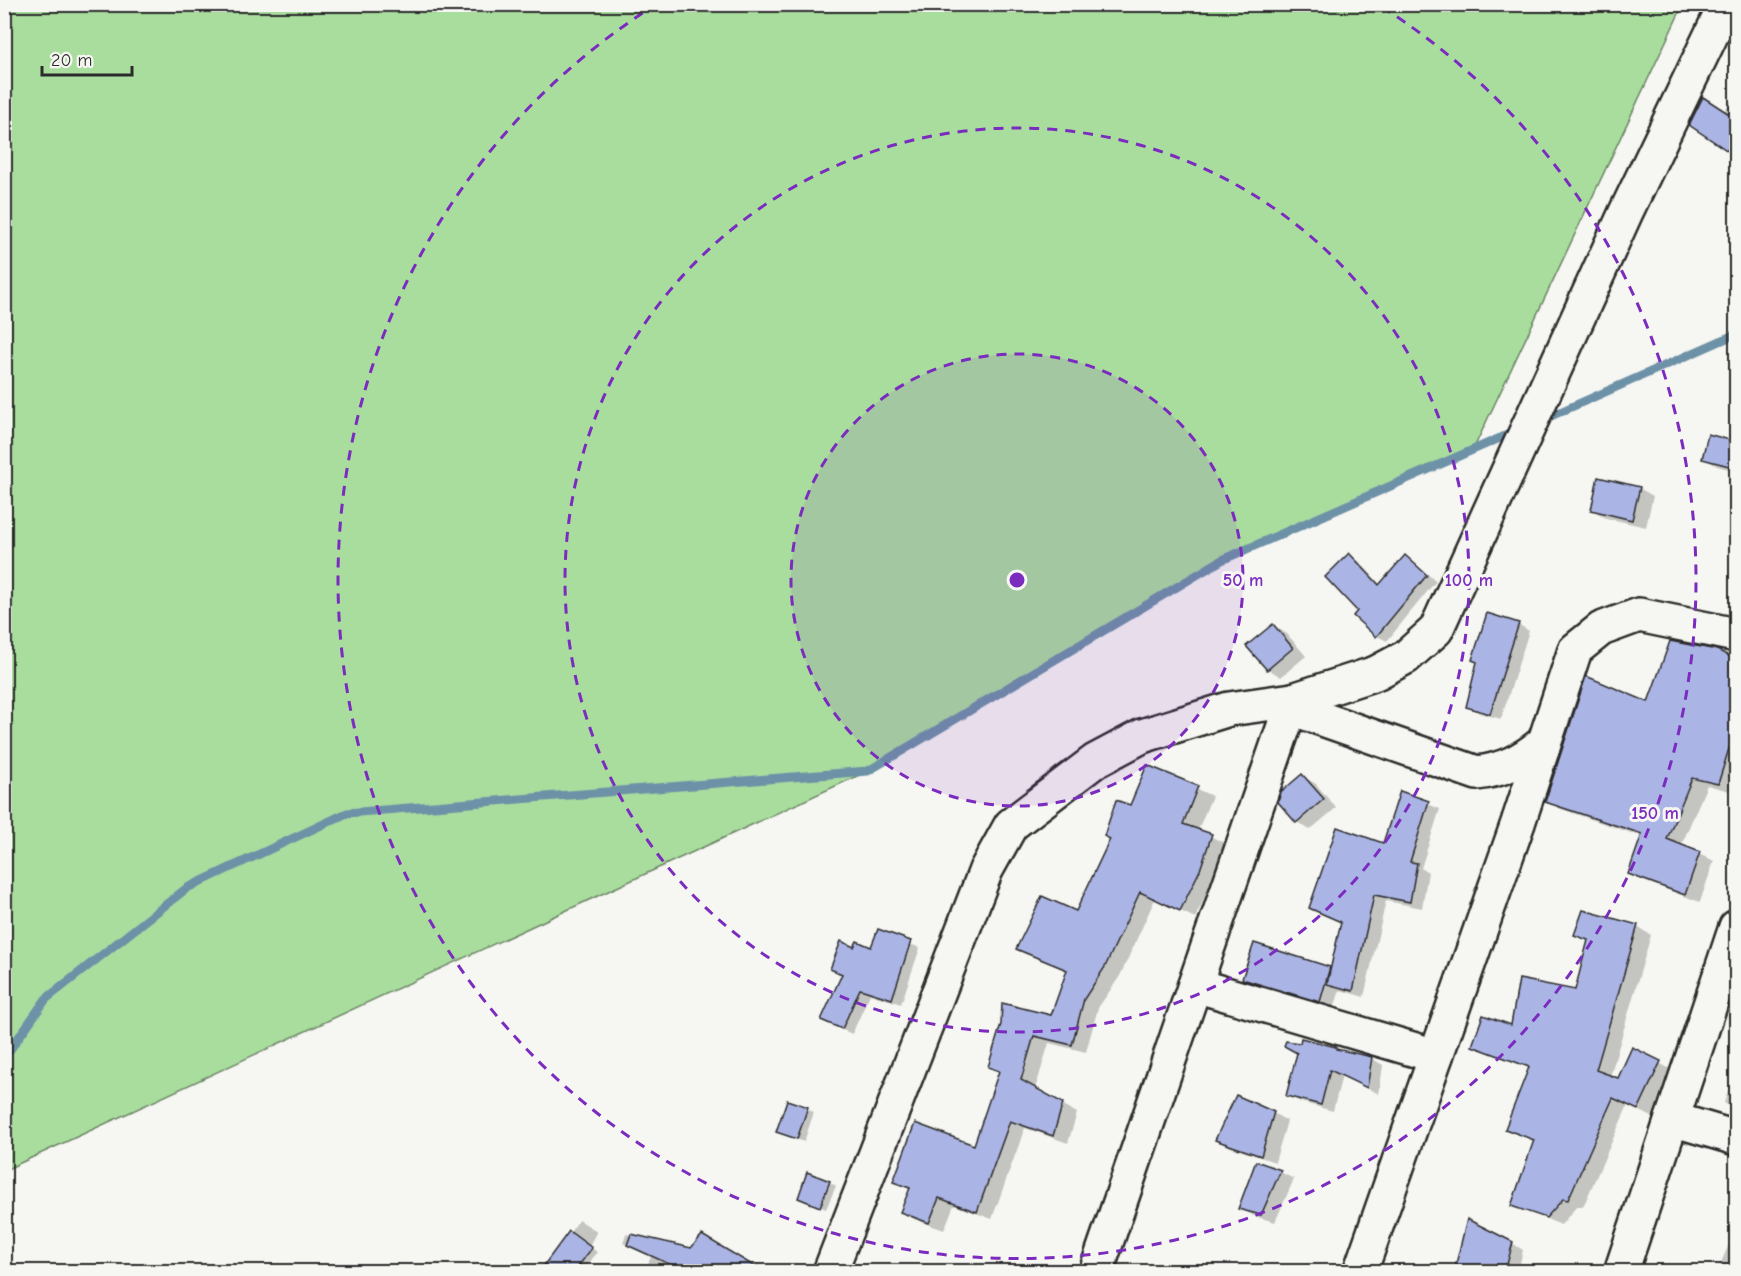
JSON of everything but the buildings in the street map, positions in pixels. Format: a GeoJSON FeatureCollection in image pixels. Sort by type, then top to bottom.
{"type":"FeatureCollection","features":[{"type":"Feature","properties":{"kind":"street"},"geometry":{"type":"LineString","coordinates":[[830,1272],[986,870],[1011,825],[1095,761],[1142,736],[1229,709],[1292,704],[1376,673],[1406,657],[1436,630],[1626,212],[1726,4]]}},
{"type":"Feature","properties":{"kind":"street"},"geometry":{"type":"LineString","coordinates":[[1360,1272],[1518,823],[1542,744],[1575,650],[1601,629],[1639,615],[1737,635]]}},
{"type":"Feature","properties":{"kind":"street"},"geometry":{"type":"LineString","coordinates":[[1292,704],[1477,773],[1500,770],[1525,758],[1542,744]]}},
{"type":"Feature","properties":{"kind":"street"},"geometry":{"type":"LineString","coordinates":[[1096,1272],[1292,704]]}},
{"type":"Feature","properties":{"kind":"street"},"geometry":{"type":"LineString","coordinates":[[1621,1272],[1737,927]]}},
{"type":"Feature","properties":{"kind":"street"},"geometry":{"type":"LineString","coordinates":[[1195,985],[1436,1056]]}},
{"type":"Feature","properties":{"kind":"street"},"geometry":{"type":"LineString","coordinates":[[1672,1119],[1737,1138]]}},
{"type":"Feature","properties":{"kind":"green space"},"geometry":{"type":"Polygon","coordinates":[[[4,5],[1683,5],[1473,450],[1222,560],[868,771],[5,1170],[4,5]]]}},
{"type":"Feature","properties":{"kind":"waterway"},"geometry":{"type":"LineString","coordinates":[[1542,420],[1736,334]]}},
{"type":"Feature","properties":{"kind":"waterway"},"geometry":{"type":"LineString","coordinates":[[4,1058],[46,999],[187,888],[347,813],[868,771],[1222,560],[1516,431]]}}]}
